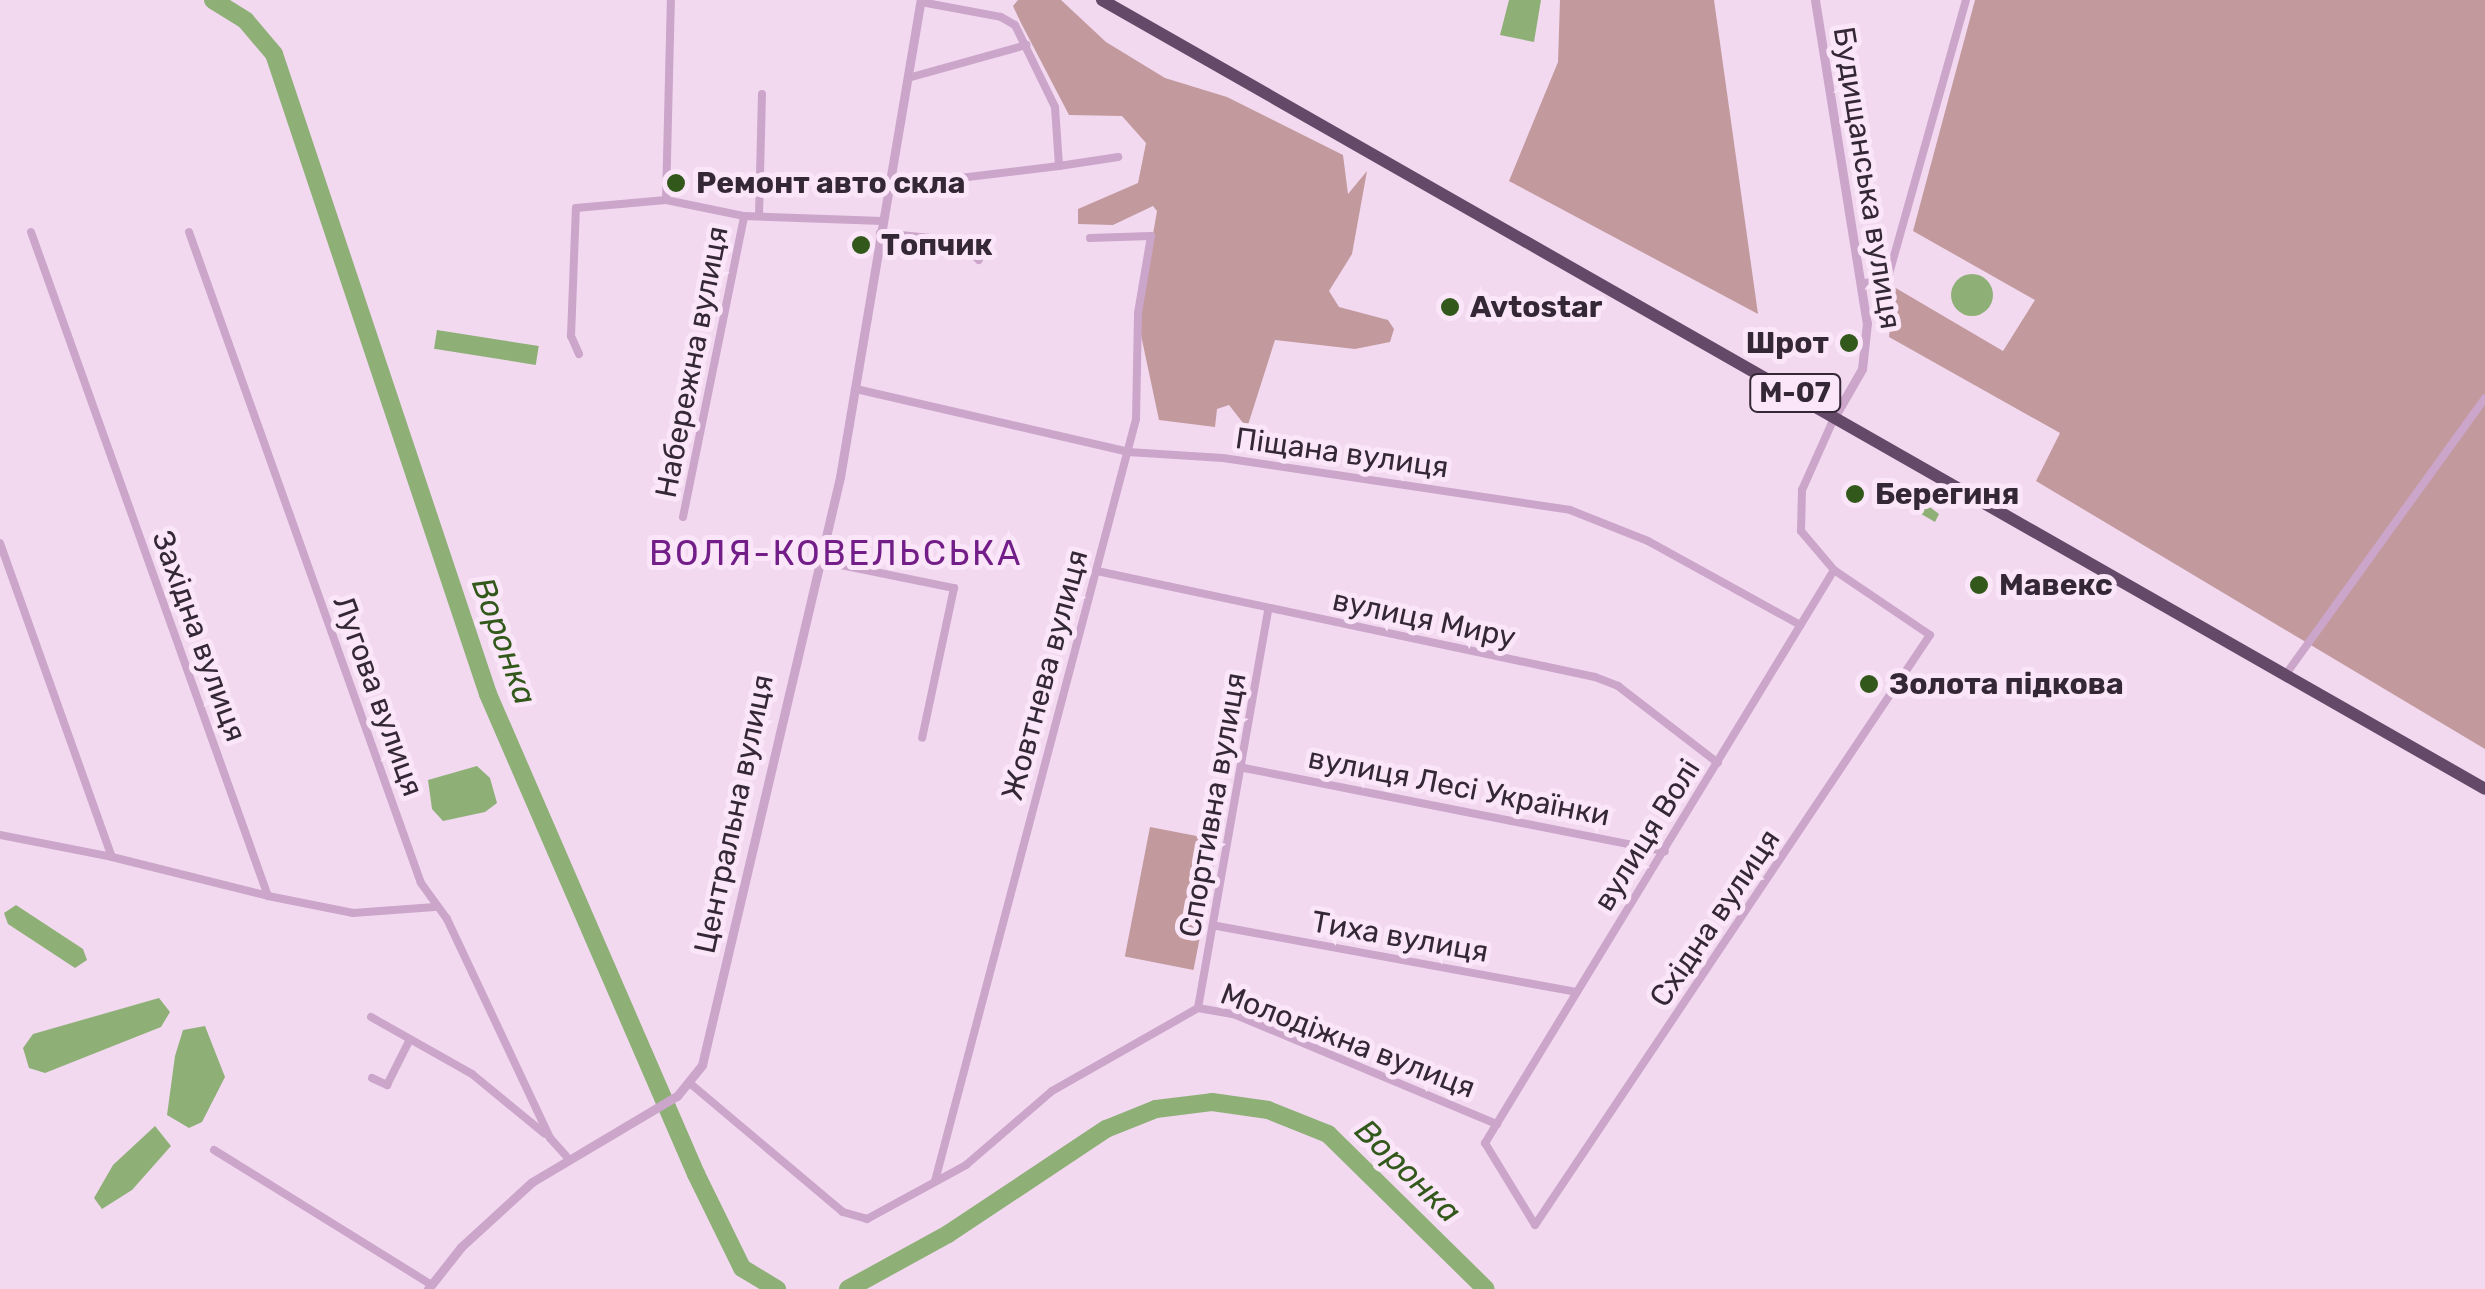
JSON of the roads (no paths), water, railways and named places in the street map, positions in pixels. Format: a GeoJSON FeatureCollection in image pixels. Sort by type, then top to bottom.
{"type":"FeatureCollection","features":[{"type":"Feature","properties":{"kind":"highway","name":"М-07"},"geometry":{"type":"LineString","coordinates":[[1102,0],[2485,790]]}},
{"type":"Feature","properties":{"kind":"street"},"geometry":{"type":"LineString","coordinates":[[666,200],[672,0]]}},
{"type":"Feature","properties":{"kind":"street","name":"Будищанська вулиця"},"geometry":{"type":"LineString","coordinates":[[1815,0],[1862,284],[1867,349],[1834,416]]}},
{"type":"Feature","properties":{"kind":"street"},"geometry":{"type":"LineString","coordinates":[[1862,284],[1887,281],[1966,0]]}},
{"type":"Feature","properties":{"kind":"street"},"geometry":{"type":"LineString","coordinates":[[921,1],[1001,16],[1026,45],[1055,107],[1059,166]]}},
{"type":"Feature","properties":{"kind":"street","name":"Центральна вулиця"},"geometry":{"type":"LineString","coordinates":[[692,1085],[717,1008],[786,685],[822,561],[856,389],[921,1]]}},
{"type":"Feature","properties":{"kind":"street"},"geometry":{"type":"LineString","coordinates":[[908,78],[1026,45]]}},
{"type":"Feature","properties":{"kind":"street"},"geometry":{"type":"LineString","coordinates":[[759,216],[762,94]]}},
{"type":"Feature","properties":{"kind":"street"},"geometry":{"type":"LineString","coordinates":[[960,178],[1118,157]]}},
{"type":"Feature","properties":{"kind":"street"},"geometry":{"type":"LineString","coordinates":[[578,354],[572,336],[576,208],[666,200],[744,216],[883,221]]}},
{"type":"Feature","properties":{"kind":"street","name":"Набережна вулиця"},"geometry":{"type":"LineString","coordinates":[[683,516],[744,216]]}},
{"type":"Feature","properties":{"kind":"street","name":"Західна вулиця"},"geometry":{"type":"LineString","coordinates":[[31,232],[268,896]]}},
{"type":"Feature","properties":{"kind":"street","name":"Лугова вулиця"},"geometry":{"type":"LineString","coordinates":[[189,232],[435,907],[447,919],[550,1138],[566,1156]]}},
{"type":"Feature","properties":{"kind":"street"},"geometry":{"type":"LineString","coordinates":[[880,234],[961,241],[979,260]]}},
{"type":"Feature","properties":{"kind":"street","name":"Жовтнева вулиця"},"geometry":{"type":"LineString","coordinates":[[934,1181],[1138,404],[1138,314],[1151,236],[1090,238]]}},
{"type":"Feature","properties":{"kind":"street","name":"Піщана вулиця"},"geometry":{"type":"LineString","coordinates":[[856,389],[1128,452],[1223,458],[1570,510],[1648,542],[1800,625]]}},
{"type":"Feature","properties":{"kind":"street"},"geometry":{"type":"LineString","coordinates":[[2286,674],[2485,398]]}},
{"type":"Feature","properties":{"kind":"street"},"geometry":{"type":"LineString","coordinates":[[1834,416],[1798,513],[1802,532],[1834,570]]}},
{"type":"Feature","properties":{"kind":"street"},"geometry":{"type":"LineString","coordinates":[[0,543],[112,857]]}},
{"type":"Feature","properties":{"kind":"street"},"geometry":{"type":"LineString","coordinates":[[822,561],[954,588],[922,738]]}},
{"type":"Feature","properties":{"kind":"street","name":"вулиця Волі"},"geometry":{"type":"LineString","coordinates":[[1498,1124],[1834,570]]}},
{"type":"Feature","properties":{"kind":"street","name":"Східна вулиця"},"geometry":{"type":"LineString","coordinates":[[1498,1124],[1485,1144],[1487,1156],[1535,1225],[1930,635],[1834,570]]}},
{"type":"Feature","properties":{"kind":"street","name":"вулиця Миру"},"geometry":{"type":"LineString","coordinates":[[1097,571],[1594,677],[1618,686],[1718,763]]}},
{"type":"Feature","properties":{"kind":"street","name":"Спортивна вулиця"},"geometry":{"type":"LineString","coordinates":[[1198,1008],[1217,926],[1268,609]]}},
{"type":"Feature","properties":{"kind":"street","name":"вулиця Лесі Українки"},"geometry":{"type":"LineString","coordinates":[[1244,768],[1665,851]]}},
{"type":"Feature","properties":{"kind":"street"},"geometry":{"type":"LineString","coordinates":[[0,835],[353,913],[435,907]]}},
{"type":"Feature","properties":{"kind":"street","name":"Тиха вулиця"},"geometry":{"type":"LineString","coordinates":[[1217,926],[1576,992]]}},
{"type":"Feature","properties":{"kind":"street","name":"Молодіжна вулиця"},"geometry":{"type":"LineString","coordinates":[[692,1085],[753,1143],[854,1217],[877,1216],[991,1146],[1052,1091],[1198,1008],[1236,1015],[1498,1124]]}},
{"type":"Feature","properties":{"kind":"street"},"geometry":{"type":"LineString","coordinates":[[371,1018],[472,1074],[550,1138]]}},
{"type":"Feature","properties":{"kind":"street"},"geometry":{"type":"LineString","coordinates":[[372,1078],[387,1085],[410,1041]]}},
{"type":"Feature","properties":{"kind":"street"},"geometry":{"type":"LineString","coordinates":[[214,1150],[429,1286],[461,1246],[566,1156],[692,1085]]}},
{"type":"Feature","properties":{"kind":"waterway","name":"Воронка"},"geometry":{"type":"LineString","coordinates":[[213,0],[246,21],[274,54],[488,694],[696,1174],[742,1268],[777,1289]]}},
{"type":"Feature","properties":{"kind":"waterway","name":"Воронка"},"geometry":{"type":"LineString","coordinates":[[848,1289],[948,1234],[1106,1129],[1156,1109],[1212,1102],[1268,1110],[1328,1134],[1486,1289]]}},
{"type":"Feature","properties":{"kind":"place","name":"Ремонт авто скла"},"geometry":{"type":"Point","coordinates":[676,183]}},
{"type":"Feature","properties":{"kind":"place","name":"Топчик"},"geometry":{"type":"Point","coordinates":[861,245]}},
{"type":"Feature","properties":{"kind":"place","name":"Avtostar"},"geometry":{"type":"Point","coordinates":[1450,307]}},
{"type":"Feature","properties":{"kind":"place","name":"Шрот"},"geometry":{"type":"Point","coordinates":[1849,343]}},
{"type":"Feature","properties":{"kind":"place","name":"Берегиня"},"geometry":{"type":"Point","coordinates":[1855,494]}},
{"type":"Feature","properties":{"kind":"place","name":"Мавекс"},"geometry":{"type":"Point","coordinates":[1979,585]}},
{"type":"Feature","properties":{"kind":"place","name":"Золота підкова"},"geometry":{"type":"Point","coordinates":[1869,684]}},
{"type":"Feature","properties":{"kind":"district","name":"ВОЛЯ-КОВЕЛЬСЬКА"},"geometry":{"type":"Point","coordinates":[836,553]}}]}
